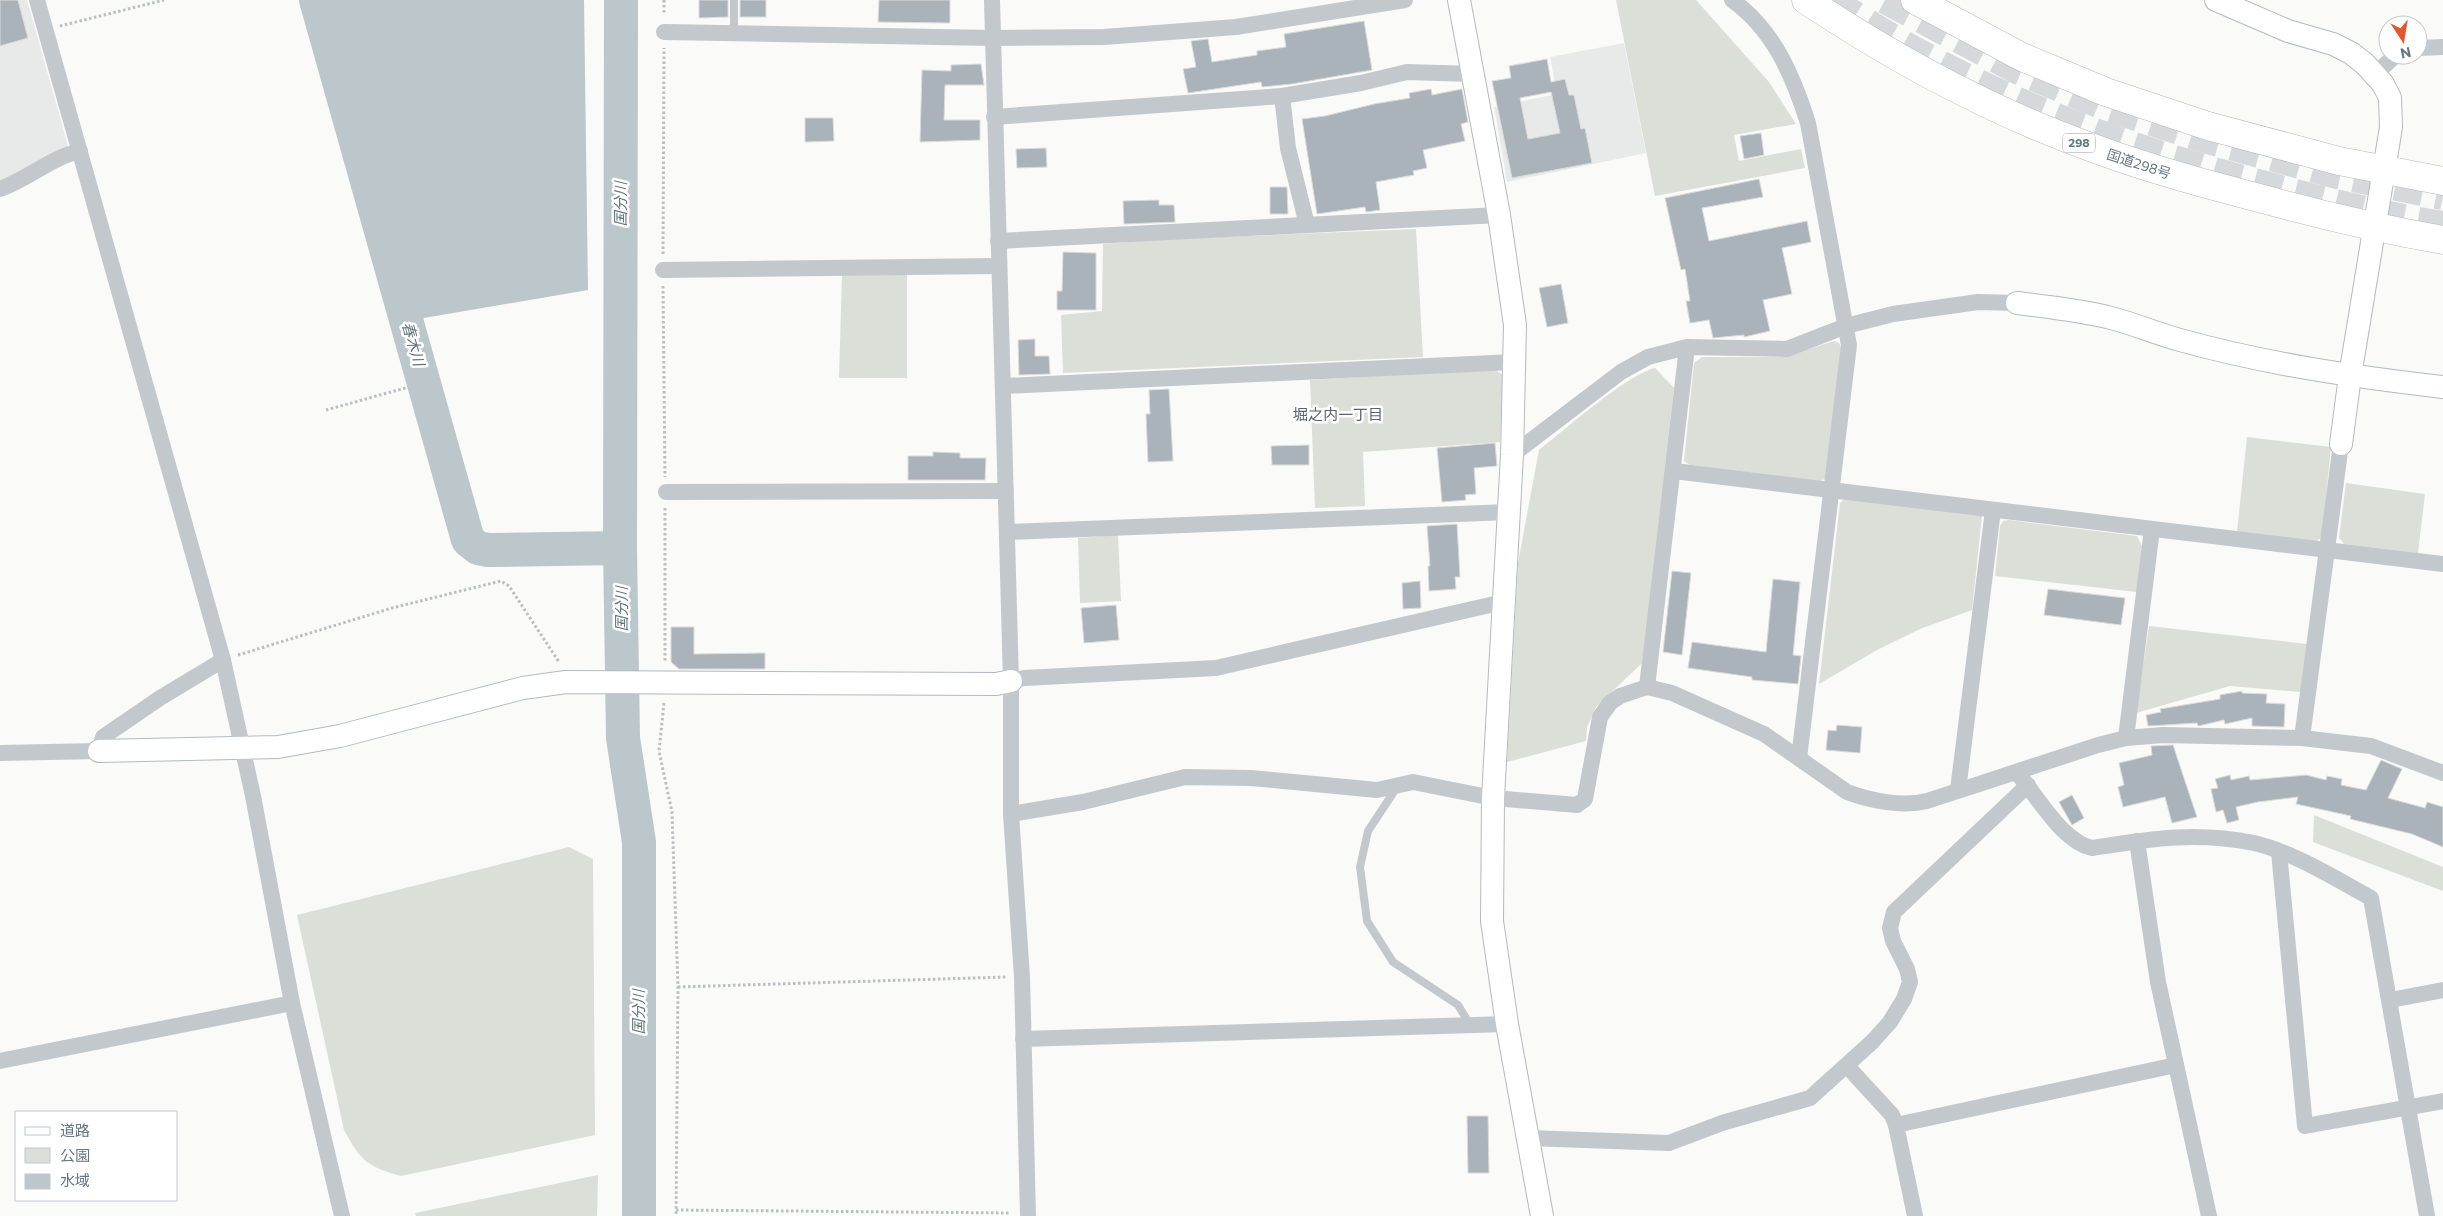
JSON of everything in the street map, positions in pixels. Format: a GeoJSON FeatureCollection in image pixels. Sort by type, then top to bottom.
{"type":"FeatureCollection","features":[{"type":"Feature","properties":{"kind":"highway","name":"国道298号"},"geometry":{"type":"LineString","coordinates":[[1806,0],[1856,33],[1926,72],[2001,110],[2092,148],[2193,181],[2376,227],[2443,240]]}},
{"type":"Feature","properties":{"kind":"highway"},"geometry":{"type":"LineString","coordinates":[[1915,0],[2022,57],[2106,92],[2208,126],[2339,161],[2443,181]]}},
{"type":"Feature","properties":{"kind":"street"},"geometry":{"type":"LineString","coordinates":[[37,0],[223,660],[292,1003],[342,1216]]}},
{"type":"Feature","properties":{"kind":"street"},"geometry":{"type":"LineString","coordinates":[[992,0],[1011,681],[1011,814],[1022,977],[1028,1215]]}},
{"type":"Feature","properties":{"kind":"street"},"geometry":{"type":"LineString","coordinates":[[664,32],[992,38],[1104,37],[1236,27],[1404,0]]}},
{"type":"Feature","properties":{"kind":"street"},"geometry":{"type":"LineString","coordinates":[[1459,0],[1499,215],[1515,325],[1512,455],[1493,798],[1492,921],[1542,1216]]}},
{"type":"Feature","properties":{"kind":"street"},"geometry":{"type":"LineString","coordinates":[[1732,0],[1751,16],[1773,42],[1788,67],[1800,98],[1808,123],[1849,345],[1799,758]]}},
{"type":"Feature","properties":{"kind":"street"},"geometry":{"type":"LineString","coordinates":[[2216,0],[2288,31],[2333,44],[2351,53],[2375,74],[2390,98],[2391,127],[2350,376],[2302,738]]}},
{"type":"Feature","properties":{"kind":"street"},"geometry":{"type":"LineString","coordinates":[[2428,48],[2443,47]]}},
{"type":"Feature","properties":{"kind":"street"},"geometry":{"type":"LineString","coordinates":[[2375,74],[2385,65]]}},
{"type":"Feature","properties":{"kind":"street"},"geometry":{"type":"LineString","coordinates":[[994,117],[1282,96],[1361,83],[1407,72],[1474,74]]}},
{"type":"Feature","properties":{"kind":"street"},"geometry":{"type":"LineString","coordinates":[[1282,96],[1288,148],[1307,225]]}},
{"type":"Feature","properties":{"kind":"street"},"geometry":{"type":"LineString","coordinates":[[0,189],[18,182],[70,153],[80,151]]}},
{"type":"Feature","properties":{"kind":"street"},"geometry":{"type":"LineString","coordinates":[[998,241],[1499,215]]}},
{"type":"Feature","properties":{"kind":"street"},"geometry":{"type":"LineString","coordinates":[[663,270],[998,266]]}},
{"type":"Feature","properties":{"kind":"street"},"geometry":{"type":"LineString","coordinates":[[1512,455],[1622,372],[1648,357],[1687,347],[1787,348],[1846,326],[1893,314],[1943,305],[1978,302],[2018,303],[2074,310],[2113,318],[2180,340],[2350,376],[2443,387]]}},
{"type":"Feature","properties":{"kind":"street"},"geometry":{"type":"LineString","coordinates":[[1647,687],[1674,471],[1687,347]]}},
{"type":"Feature","properties":{"kind":"street"},"geometry":{"type":"LineString","coordinates":[[1003,386],[1514,362]]}},
{"type":"Feature","properties":{"kind":"street"},"geometry":{"type":"LineString","coordinates":[[1674,471],[2443,564]]}},
{"type":"Feature","properties":{"kind":"street"},"geometry":{"type":"LineString","coordinates":[[666,492],[1006,491]]}},
{"type":"Feature","properties":{"kind":"street"},"geometry":{"type":"LineString","coordinates":[[1958,790],[1993,510]]}},
{"type":"Feature","properties":{"kind":"street"},"geometry":{"type":"LineString","coordinates":[[1007,532],[1508,512]]}},
{"type":"Feature","properties":{"kind":"street"},"geometry":{"type":"LineString","coordinates":[[2126,738],[2152,529]]}},
{"type":"Feature","properties":{"kind":"street"},"geometry":{"type":"LineString","coordinates":[[0,753],[278,747],[340,736],[523,688],[574,682],[996,684],[1024,678],[1216,668],[1503,602]]}},
{"type":"Feature","properties":{"kind":"street"},"geometry":{"type":"LineString","coordinates":[[99,751],[104,737],[160,698],[223,660]]}},
{"type":"Feature","properties":{"kind":"street"},"geometry":{"type":"LineString","coordinates":[[1011,814],[1083,802],[1186,777],[1251,778],[1377,790],[1413,782],[1493,798],[1577,805],[1585,799],[1600,717],[1610,703],[1620,696],[1647,687],[1672,693],[1764,734],[1836,786],[1861,797],[1916,804],[2098,745],[2126,738],[2163,735],[2302,738],[2371,746],[2443,773]]}},
{"type":"Feature","properties":{"kind":"street"},"geometry":{"type":"LineString","coordinates":[[2017,772],[2066,834],[2082,846],[2092,848],[2161,837],[2191,836],[2255,844],[2279,852],[2371,898],[2427,1216]]}},
{"type":"Feature","properties":{"kind":"street"},"geometry":{"type":"LineString","coordinates":[[1528,1138],[1669,1143],[1722,1123],[1810,1098],[1847,1066],[1890,1022],[1904,999],[1910,982],[1907,969],[1893,941],[1890,928],[1894,912],[2028,785]]}},
{"type":"Feature","properties":{"kind":"street"},"geometry":{"type":"LineString","coordinates":[[2137,841],[2158,982],[2209,1216]]}},
{"type":"Feature","properties":{"kind":"street"},"geometry":{"type":"LineString","coordinates":[[2279,852],[2305,1126],[2443,1101]]}},
{"type":"Feature","properties":{"kind":"street"},"geometry":{"type":"LineString","coordinates":[[2390,1000],[2443,990]]}},
{"type":"Feature","properties":{"kind":"street"},"geometry":{"type":"LineString","coordinates":[[0,1061],[292,1003]]}},
{"type":"Feature","properties":{"kind":"street"},"geometry":{"type":"LineString","coordinates":[[1023,1039],[1508,1024]]}},
{"type":"Feature","properties":{"kind":"street"},"geometry":{"type":"LineString","coordinates":[[1896,1124],[2176,1065]]}},
{"type":"Feature","properties":{"kind":"street"},"geometry":{"type":"LineString","coordinates":[[1847,1066],[1892,1115],[1896,1124],[1915,1216]]}},
{"type":"Feature","properties":{"kind":"lane"},"geometry":{"type":"LineString","coordinates":[[734,0],[734,34]]}},
{"type":"Feature","properties":{"kind":"lane"},"geometry":{"type":"LineString","coordinates":[[1398,785],[1368,831],[1360,867],[1367,921],[1393,962],[1458,1005],[1471,1025]]}},
{"type":"Feature","properties":{"kind":"path"},"geometry":{"type":"LineString","coordinates":[[46,30],[164,0]]}},
{"type":"Feature","properties":{"kind":"path"},"geometry":{"type":"LineString","coordinates":[[664,0],[663,270],[666,492],[663,682],[659,751],[672,812],[678,987],[676,1216]]}},
{"type":"Feature","properties":{"kind":"path"},"geometry":{"type":"LineString","coordinates":[[326,410],[409,387]]}},
{"type":"Feature","properties":{"kind":"path"},"geometry":{"type":"LineString","coordinates":[[223,660],[392,608],[502,582],[509,586],[566,673],[574,682]]}},
{"type":"Feature","properties":{"kind":"path"},"geometry":{"type":"LineString","coordinates":[[678,987],[1022,977]]}},
{"type":"Feature","properties":{"kind":"path"},"geometry":{"type":"LineString","coordinates":[[676,1210],[1028,1215]]}},
{"type":"Feature","properties":{"kind":"shaded area"},"geometry":{"type":"Polygon","coordinates":[[[0,0],[27,0],[70,153],[0,189],[0,0]]]}},
{"type":"Feature","properties":{"kind":"shaded area"},"geometry":{"type":"Polygon","coordinates":[[[1624,43],[1646,153],[1507,182],[1494,107],[1557,94],[1550,57],[1624,43]]]}},
{"type":"Feature","properties":{"kind":"green space"},"geometry":{"type":"Polygon","coordinates":[[[1616,0],[1696,0],[1769,82],[1796,124],[1734,135],[1739,161],[1801,149],[1805,168],[1655,196],[1616,0]]]}},
{"type":"Feature","properties":{"kind":"green space"},"geometry":{"type":"Polygon","coordinates":[[[1416,229],[1423,357],[1063,373],[1061,315],[1102,311],[1103,244],[1172,239],[1416,229]]]}},
{"type":"Feature","properties":{"kind":"green space"},"geometry":{"type":"Polygon","coordinates":[[[842,275],[907,275],[907,378],[839,378],[842,275]]]}},
{"type":"Feature","properties":{"kind":"green space"},"geometry":{"type":"Polygon","coordinates":[[[1834,341],[1839,343],[1842,350],[1827,478],[1820,481],[1690,465],[1684,461],[1694,363],[1702,357],[1784,357],[1834,341]]]}},
{"type":"Feature","properties":{"kind":"green space"},"geometry":{"type":"Polygon","coordinates":[[[1655,368],[1674,388],[1642,663],[1596,707],[1587,727],[1586,741],[1507,762],[1518,563],[1539,450],[1612,392],[1628,381],[1655,368]]]}},
{"type":"Feature","properties":{"kind":"green space"},"geometry":{"type":"Polygon","coordinates":[[[1494,369],[1503,375],[1500,442],[1363,452],[1365,506],[1315,508],[1310,380],[1494,369]]]}},
{"type":"Feature","properties":{"kind":"green space"},"geometry":{"type":"Polygon","coordinates":[[[2247,437],[2331,447],[2322,537],[2315,542],[2237,532],[2247,437]]]}},
{"type":"Feature","properties":{"kind":"green space"},"geometry":{"type":"Polygon","coordinates":[[[2346,483],[2425,494],[2418,553],[2344,544],[2339,538],[2346,483]]]}},
{"type":"Feature","properties":{"kind":"green space"},"geometry":{"type":"Polygon","coordinates":[[[1846,498],[1982,516],[1972,610],[1920,629],[1877,650],[1819,684],[1840,503],[1846,498]]]}},
{"type":"Feature","properties":{"kind":"green space"},"geometry":{"type":"Polygon","coordinates":[[[2009,520],[2137,536],[2142,546],[2137,592],[1995,576],[2000,526],[2003,521],[2009,520]]]}},
{"type":"Feature","properties":{"kind":"green space"},"geometry":{"type":"Polygon","coordinates":[[[1118,535],[1121,601],[1080,603],[1078,538],[1118,535]]]}},
{"type":"Feature","properties":{"kind":"green space"},"geometry":{"type":"Polygon","coordinates":[[[2149,626],[2307,644],[2301,692],[2230,686],[2136,713],[2149,626]]]}},
{"type":"Feature","properties":{"kind":"green space"},"geometry":{"type":"Polygon","coordinates":[[[2314,815],[2443,867],[2443,891],[2313,842],[2314,815]]]}},
{"type":"Feature","properties":{"kind":"green space"},"geometry":{"type":"Polygon","coordinates":[[[569,847],[593,859],[595,1135],[401,1176],[372,1165],[360,1156],[344,1130],[297,915],[569,847]]]}},
{"type":"Feature","properties":{"kind":"green space"},"geometry":{"type":"Polygon","coordinates":[[[598,1175],[597,1216],[416,1216],[415,1213],[598,1175]]]}},
{"type":"Feature","properties":{"kind":"water"},"geometry":{"type":"Polygon","coordinates":[[[327,0],[584,0],[588,290],[418,319],[327,0]]]}},
{"type":"Feature","properties":{"kind":"building"},"geometry":{"type":"Polygon","coordinates":[[[0,0],[18,0],[28,38],[0,46],[0,0]]]}},
{"type":"Feature","properties":{"kind":"building"},"geometry":{"type":"Polygon","coordinates":[[[699,0],[728,0],[728,17],[699,18],[699,0]]]}},
{"type":"Feature","properties":{"kind":"building"},"geometry":{"type":"Polygon","coordinates":[[[740,0],[766,0],[766,17],[740,17],[740,0]]]}},
{"type":"Feature","properties":{"kind":"building"},"geometry":{"type":"Polygon","coordinates":[[[879,0],[950,0],[950,23],[878,22],[879,0]]]}},
{"type":"Feature","properties":{"kind":"building"},"geometry":{"type":"Polygon","coordinates":[[[1364,21],[1372,70],[1292,84],[1262,87],[1261,82],[1188,93],[1183,69],[1196,67],[1191,41],[1208,39],[1212,62],[1257,55],[1257,51],[1286,47],[1284,34],[1364,21]]]}},
{"type":"Feature","properties":{"kind":"building"},"geometry":{"type":"Polygon","coordinates":[[[1547,59],[1551,82],[1565,79],[1569,95],[1574,95],[1581,129],[1585,128],[1592,163],[1512,178],[1492,81],[1511,78],[1509,66],[1547,59]],[[1551,92],[1520,98],[1528,139],[1560,133],[1551,92]]]}},
{"type":"Feature","properties":{"kind":"building"},"geometry":{"type":"Polygon","coordinates":[[[981,64],[984,85],[945,85],[944,120],[980,120],[980,140],[920,142],[922,70],[951,71],[951,65],[981,64]]]}},
{"type":"Feature","properties":{"kind":"building"},"geometry":{"type":"Polygon","coordinates":[[[1431,89],[1432,95],[1462,89],[1468,122],[1461,124],[1465,141],[1423,150],[1427,168],[1413,171],[1414,175],[1376,182],[1380,210],[1366,212],[1365,207],[1317,214],[1302,119],[1410,98],[1409,93],[1431,89]]]}},
{"type":"Feature","properties":{"kind":"building"},"geometry":{"type":"Polygon","coordinates":[[[805,118],[833,118],[834,141],[805,142],[805,118]]]}},
{"type":"Feature","properties":{"kind":"building"},"geometry":{"type":"Polygon","coordinates":[[[1761,133],[1764,155],[1744,159],[1740,136],[1761,133]]]}},
{"type":"Feature","properties":{"kind":"building"},"geometry":{"type":"Polygon","coordinates":[[[1046,148],[1047,167],[1017,168],[1016,149],[1046,148]]]}},
{"type":"Feature","properties":{"kind":"building"},"geometry":{"type":"Polygon","coordinates":[[[1759,179],[1763,197],[1702,208],[1709,241],[1807,221],[1811,242],[1782,248],[1792,294],[1763,300],[1770,331],[1744,337],[1744,335],[1713,338],[1709,320],[1690,323],[1686,301],[1690,301],[1685,269],[1681,270],[1665,198],[1759,179]]]}},
{"type":"Feature","properties":{"kind":"building"},"geometry":{"type":"Polygon","coordinates":[[[1270,187],[1287,187],[1288,214],[1270,214],[1270,187]]]}},
{"type":"Feature","properties":{"kind":"building"},"geometry":{"type":"Polygon","coordinates":[[[1159,200],[1159,205],[1174,205],[1175,222],[1124,224],[1123,201],[1159,200]]]}},
{"type":"Feature","properties":{"kind":"building"},"geometry":{"type":"Polygon","coordinates":[[[1063,252],[1096,253],[1096,310],[1057,310],[1057,291],[1062,291],[1063,252]]]}},
{"type":"Feature","properties":{"kind":"building"},"geometry":{"type":"Polygon","coordinates":[[[1561,284],[1568,323],[1547,327],[1539,288],[1561,284]]]}},
{"type":"Feature","properties":{"kind":"building"},"geometry":{"type":"Polygon","coordinates":[[[1035,339],[1035,356],[1049,356],[1050,374],[1019,375],[1018,340],[1035,339]]]}},
{"type":"Feature","properties":{"kind":"building"},"geometry":{"type":"Polygon","coordinates":[[[1169,389],[1173,461],[1148,462],[1146,414],[1150,414],[1149,390],[1169,389]]]}},
{"type":"Feature","properties":{"kind":"building"},"geometry":{"type":"Polygon","coordinates":[[[1495,443],[1497,466],[1474,468],[1476,494],[1465,495],[1466,500],[1442,502],[1437,448],[1495,443]]]}},
{"type":"Feature","properties":{"kind":"building"},"geometry":{"type":"Polygon","coordinates":[[[1309,445],[1309,465],[1272,465],[1271,446],[1309,445]]]}},
{"type":"Feature","properties":{"kind":"building"},"geometry":{"type":"Polygon","coordinates":[[[933,452],[960,453],[960,458],[986,458],[985,480],[908,480],[908,456],[933,456],[933,452]]]}},
{"type":"Feature","properties":{"kind":"building"},"geometry":{"type":"Polygon","coordinates":[[[1457,524],[1460,577],[1455,577],[1456,589],[1429,591],[1428,566],[1430,566],[1427,526],[1457,524]]]}},
{"type":"Feature","properties":{"kind":"building"},"geometry":{"type":"Polygon","coordinates":[[[1672,571],[1691,573],[1682,655],[1663,652],[1672,571]]]}},
{"type":"Feature","properties":{"kind":"building"},"geometry":{"type":"Polygon","coordinates":[[[1773,579],[1800,582],[1793,655],[1801,656],[1798,684],[1752,680],[1752,677],[1688,668],[1692,642],[1766,652],[1773,579]]]}},
{"type":"Feature","properties":{"kind":"building"},"geometry":{"type":"Polygon","coordinates":[[[1420,581],[1421,608],[1403,609],[1402,583],[1420,581]]]}},
{"type":"Feature","properties":{"kind":"building"},"geometry":{"type":"Polygon","coordinates":[[[2048,589],[2125,598],[2121,625],[2044,615],[2048,589]]]}},
{"type":"Feature","properties":{"kind":"building"},"geometry":{"type":"Polygon","coordinates":[[[1116,605],[1119,640],[1084,643],[1081,608],[1116,605]]]}},
{"type":"Feature","properties":{"kind":"building"},"geometry":{"type":"Polygon","coordinates":[[[671,627],[694,627],[694,654],[765,653],[765,669],[679,669],[671,662],[671,627]]]}},
{"type":"Feature","properties":{"kind":"building"},"geometry":{"type":"Polygon","coordinates":[[[2242,691],[2242,693],[2267,694],[2266,703],[2285,704],[2284,727],[2252,726],[2252,718],[2225,724],[2224,720],[2198,726],[2197,723],[2148,726],[2146,715],[2161,712],[2160,709],[2220,699],[2220,695],[2242,691]]]}},
{"type":"Feature","properties":{"kind":"building"},"geometry":{"type":"Polygon","coordinates":[[[1837,725],[1862,727],[1860,753],[1826,750],[1828,730],[1836,731],[1837,725]]]}},
{"type":"Feature","properties":{"kind":"building"},"geometry":{"type":"Polygon","coordinates":[[[2173,745],[2197,817],[2172,823],[2165,797],[2123,807],[2118,787],[2124,785],[2119,763],[2152,755],[2151,746],[2173,745]]]}},
{"type":"Feature","properties":{"kind":"building"},"geometry":{"type":"Polygon","coordinates":[[[2381,760],[2402,769],[2388,798],[2425,808],[2427,802],[2443,807],[2443,847],[2412,834],[2350,819],[2351,816],[2296,804],[2298,797],[2236,807],[2239,820],[2227,823],[2223,810],[2216,812],[2211,789],[2218,788],[2215,779],[2230,775],[2231,780],[2249,776],[2250,780],[2306,775],[2326,780],[2327,776],[2342,779],[2341,785],[2366,790],[2381,760]]]}},
{"type":"Feature","properties":{"kind":"building"},"geometry":{"type":"Polygon","coordinates":[[[2072,795],[2084,818],[2072,825],[2059,802],[2072,795]]]}},
{"type":"Feature","properties":{"kind":"building"},"geometry":{"type":"Polygon","coordinates":[[[1467,1116],[1488,1116],[1489,1173],[1468,1173],[1467,1116]]]}},
{"type":"Feature","properties":{"kind":"waterway","name":"春木川"},"geometry":{"type":"LineString","coordinates":[[316,0],[468,540],[478,548],[488,550],[620,548]]}},
{"type":"Feature","properties":{"kind":"waterway","name":"国分川"},"geometry":{"type":"LineString","coordinates":[[621,0],[620,548],[623,738],[639,842],[639,1216]]}},
{"type":"Feature","properties":{"kind":"tunnel"},"geometry":{"type":"LineString","coordinates":[[1832,0],[1935,62],[1989,88],[2100,134],[2157,154],[2273,187],[2358,208],[2443,225]]}},
{"type":"Feature","properties":{"kind":"tunnel"},"geometry":{"type":"LineString","coordinates":[[1885,0],[2017,70],[2103,106],[2204,139],[2337,175],[2443,196]]}},
{"type":"Feature","properties":{"kind":"district","name":"堀之内一丁目"},"geometry":{"type":"Point","coordinates":[1338,415]}}]}
